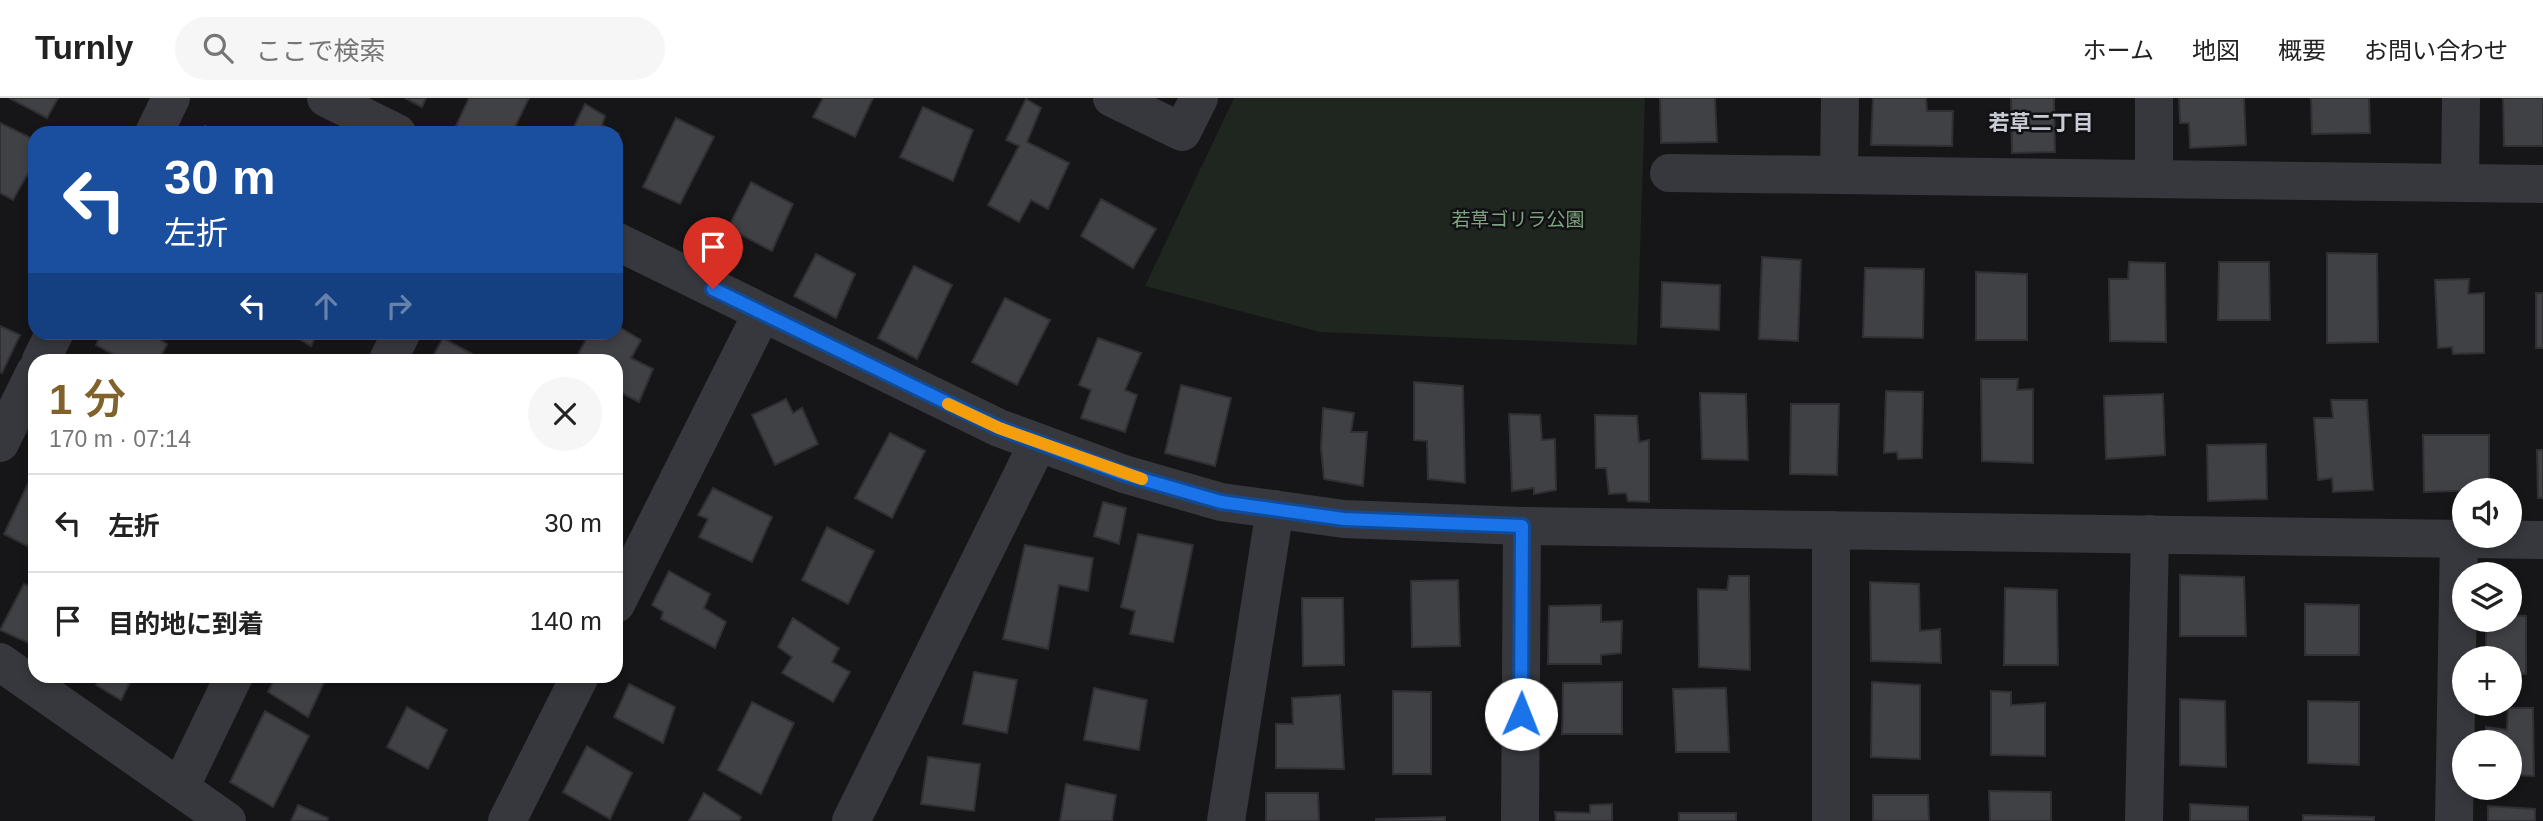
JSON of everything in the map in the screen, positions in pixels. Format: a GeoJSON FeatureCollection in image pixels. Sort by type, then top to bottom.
{"type":"FeatureCollection","features":[{"type":"Feature","properties":{"kind":"street"},"geometry":{"type":"LineString","coordinates":[[157,126],[171,98]]}},
{"type":"Feature","properties":{"kind":"street"},"geometry":{"type":"LineString","coordinates":[[326,98],[383,126]]}},
{"type":"Feature","properties":{"kind":"street"},"geometry":{"type":"LineString","coordinates":[[1112,98],[1182,132],[1199,98]]}},
{"type":"Feature","properties":{"kind":"street"},"geometry":{"type":"LineString","coordinates":[[1839,175],[1840,98]]}},
{"type":"Feature","properties":{"kind":"street"},"geometry":{"type":"LineString","coordinates":[[2154,98],[2154,179]]}},
{"type":"Feature","properties":{"kind":"street"},"geometry":{"type":"LineString","coordinates":[[2460,183],[2461,98]]}},
{"type":"Feature","properties":{"kind":"street"},"geometry":{"type":"LineString","coordinates":[[1669,173],[2543,184]]}},
{"type":"Feature","properties":{"kind":"street"},"geometry":{"type":"LineString","coordinates":[[623,244],[999,428],[1124,474],[1209,499],[1344,519],[1522,526],[2452,538]]}},
{"type":"Feature","properties":{"kind":"street"},"geometry":{"type":"LineString","coordinates":[[623,590],[762,313]]}},
{"type":"Feature","properties":{"kind":"street"},"geometry":{"type":"LineString","coordinates":[[0,443],[28,386]]}},
{"type":"Feature","properties":{"kind":"street"},"geometry":{"type":"LineString","coordinates":[[851,821],[1038,443]]}},
{"type":"Feature","properties":{"kind":"street"},"geometry":{"type":"LineString","coordinates":[[1226,821],[1275,509]]}},
{"type":"Feature","properties":{"kind":"street"},"geometry":{"type":"LineString","coordinates":[[1520,821],[1522,526]]}},
{"type":"Feature","properties":{"kind":"street"},"geometry":{"type":"LineString","coordinates":[[1831,530],[1831,821]]}},
{"type":"Feature","properties":{"kind":"street"},"geometry":{"type":"LineString","coordinates":[[2144,821],[2150,534]]}},
{"type":"Feature","properties":{"kind":"street"},"geometry":{"type":"LineString","coordinates":[[2522,540],[2543,540]]}},
{"type":"Feature","properties":{"kind":"street"},"geometry":{"type":"LineString","coordinates":[[2454,821],[2459,548]]}},
{"type":"Feature","properties":{"kind":"street"},"geometry":{"type":"LineString","coordinates":[[0,662],[28,682]]}},
{"type":"Feature","properties":{"kind":"street"},"geometry":{"type":"LineString","coordinates":[[30,683],[227,821]]}},
{"type":"Feature","properties":{"kind":"street"},"geometry":{"type":"LineString","coordinates":[[180,788],[231,683]]}},
{"type":"Feature","properties":{"kind":"street"},"geometry":{"type":"LineString","coordinates":[[507,821],[576,683]]}},
{"type":"Feature","properties":{"kind":"green space","name":"若草ゴリラ公園"},"geometry":{"type":"Polygon","coordinates":[[[1234,98],[1645,98],[1637,345],[1320,332],[1145,286],[1234,98]]]}},
{"type":"Feature","properties":{"kind":"building"},"geometry":{"type":"Polygon","coordinates":[[[9,98],[58,98],[47,118],[9,98]]]}},
{"type":"Feature","properties":{"kind":"building"},"geometry":{"type":"Polygon","coordinates":[[[405,98],[426,98],[422,107],[405,98]]]}},
{"type":"Feature","properties":{"kind":"building"},"geometry":{"type":"Polygon","coordinates":[[[469,98],[529,98],[515,126],[456,126],[469,98]]]}},
{"type":"Feature","properties":{"kind":"building"},"geometry":{"type":"Polygon","coordinates":[[[823,98],[873,98],[855,137],[813,117],[823,98]]]}},
{"type":"Feature","properties":{"kind":"building"},"geometry":{"type":"Polygon","coordinates":[[[1660,98],[1715,98],[1717,142],[1661,143],[1660,98]]]}},
{"type":"Feature","properties":{"kind":"building"},"geometry":{"type":"Polygon","coordinates":[[[1873,98],[1926,98],[1927,111],[1953,111],[1952,146],[1871,145],[1873,98]]]}},
{"type":"Feature","properties":{"kind":"building"},"geometry":{"type":"Polygon","coordinates":[[[2011,98],[2054,98],[2055,152],[2012,153],[2011,98]]]}},
{"type":"Feature","properties":{"kind":"building"},"geometry":{"type":"Polygon","coordinates":[[[2179,98],[2244,98],[2246,145],[2190,148],[2189,123],[2180,123],[2179,98]]]}},
{"type":"Feature","properties":{"kind":"building"},"geometry":{"type":"Polygon","coordinates":[[[2311,98],[2369,98],[2370,133],[2312,134],[2311,98]]]}},
{"type":"Feature","properties":{"kind":"building"},"geometry":{"type":"Polygon","coordinates":[[[2503,98],[2543,98],[2543,146],[2504,146],[2503,98]]]}},
{"type":"Feature","properties":{"kind":"building"},"geometry":{"type":"Polygon","coordinates":[[[1026,99],[1041,108],[1027,142],[1069,163],[1048,209],[1031,200],[1019,222],[988,205],[1019,146],[1006,140],[1026,99]]]}},
{"type":"Feature","properties":{"kind":"building"},"geometry":{"type":"Polygon","coordinates":[[[585,104],[605,116],[604,126],[574,126],[585,104]]]}},
{"type":"Feature","properties":{"kind":"building"},"geometry":{"type":"Polygon","coordinates":[[[923,107],[973,130],[953,181],[900,157],[923,107]]]}},
{"type":"Feature","properties":{"kind":"building"},"geometry":{"type":"Polygon","coordinates":[[[676,118],[714,137],[680,204],[643,187],[676,118]]]}},
{"type":"Feature","properties":{"kind":"building"},"geometry":{"type":"Polygon","coordinates":[[[0,123],[28,137],[28,173],[13,200],[0,193],[0,123]]]}},
{"type":"Feature","properties":{"kind":"building"},"geometry":{"type":"Polygon","coordinates":[[[751,182],[793,204],[772,251],[728,228],[751,182]]]}},
{"type":"Feature","properties":{"kind":"building"},"geometry":{"type":"Polygon","coordinates":[[[1101,199],[1156,229],[1133,268],[1081,236],[1101,199]]]}},
{"type":"Feature","properties":{"kind":"building"},"geometry":{"type":"Polygon","coordinates":[[[2327,253],[2377,254],[2378,342],[2327,343],[2327,253]]]}},
{"type":"Feature","properties":{"kind":"building"},"geometry":{"type":"Polygon","coordinates":[[[816,254],[855,274],[836,318],[794,296],[816,254]]]}},
{"type":"Feature","properties":{"kind":"building"},"geometry":{"type":"Polygon","coordinates":[[[1762,257],[1801,260],[1798,341],[1759,339],[1762,257]]]}},
{"type":"Feature","properties":{"kind":"building"},"geometry":{"type":"Polygon","coordinates":[[[2129,262],[2165,263],[2166,342],[2110,341],[2109,279],[2128,279],[2129,262]]]}},
{"type":"Feature","properties":{"kind":"building"},"geometry":{"type":"Polygon","coordinates":[[[2219,262],[2269,262],[2270,320],[2218,320],[2219,262]]]}},
{"type":"Feature","properties":{"kind":"building"},"geometry":{"type":"Polygon","coordinates":[[[914,266],[952,285],[917,359],[878,338],[914,266]]]}},
{"type":"Feature","properties":{"kind":"building"},"geometry":{"type":"Polygon","coordinates":[[[1865,268],[1924,269],[1923,338],[1863,337],[1865,268]]]}},
{"type":"Feature","properties":{"kind":"building"},"geometry":{"type":"Polygon","coordinates":[[[1976,272],[2027,274],[2027,340],[1976,340],[1976,272]]]}},
{"type":"Feature","properties":{"kind":"building"},"geometry":{"type":"Polygon","coordinates":[[[2469,279],[2468,294],[2484,293],[2484,353],[2453,354],[2452,347],[2438,348],[2435,280],[2469,279]]]}},
{"type":"Feature","properties":{"kind":"building"},"geometry":{"type":"Polygon","coordinates":[[[1662,282],[1720,285],[1719,330],[1661,327],[1662,282]]]}},
{"type":"Feature","properties":{"kind":"building"},"geometry":{"type":"Polygon","coordinates":[[[2536,293],[2543,293],[2543,348],[2536,348],[2536,293]]]}},
{"type":"Feature","properties":{"kind":"building"},"geometry":{"type":"Polygon","coordinates":[[[1005,298],[1050,320],[1017,385],[972,362],[1005,298]]]}},
{"type":"Feature","properties":{"kind":"building"},"geometry":{"type":"Polygon","coordinates":[[[0,326],[20,335],[2,373],[0,372],[0,326]]]}},
{"type":"Feature","properties":{"kind":"building"},"geometry":{"type":"Polygon","coordinates":[[[623,329],[641,340],[631,358],[653,369],[639,402],[623,394],[623,354],[578,354],[586,340],[623,340],[623,329]]]}},
{"type":"Feature","properties":{"kind":"building"},"geometry":{"type":"Polygon","coordinates":[[[1098,338],[1141,353],[1125,390],[1137,395],[1125,432],[1081,418],[1091,390],[1079,385],[1098,338]]]}},
{"type":"Feature","properties":{"kind":"building"},"geometry":{"type":"Polygon","coordinates":[[[98,340],[161,340],[167,344],[162,354],[113,354],[96,345],[98,340]]]}},
{"type":"Feature","properties":{"kind":"building"},"geometry":{"type":"Polygon","coordinates":[[[301,340],[314,340],[311,346],[301,340]]]}},
{"type":"Feature","properties":{"kind":"building"},"geometry":{"type":"Polygon","coordinates":[[[442,340],[447,340],[472,354],[434,354],[442,340]]]}},
{"type":"Feature","properties":{"kind":"building"},"geometry":{"type":"Polygon","coordinates":[[[1981,379],[2018,379],[2017,390],[2033,389],[2033,463],[1982,461],[1981,379]]]}},
{"type":"Feature","properties":{"kind":"building"},"geometry":{"type":"Polygon","coordinates":[[[1414,382],[1463,386],[1465,483],[1428,479],[1427,441],[1414,440],[1414,382]]]}},
{"type":"Feature","properties":{"kind":"building"},"geometry":{"type":"Polygon","coordinates":[[[1181,385],[1231,398],[1215,466],[1165,453],[1181,385]]]}},
{"type":"Feature","properties":{"kind":"building"},"geometry":{"type":"Polygon","coordinates":[[[1886,391],[1923,392],[1922,458],[1898,459],[1897,452],[1884,453],[1886,391]]]}},
{"type":"Feature","properties":{"kind":"building"},"geometry":{"type":"Polygon","coordinates":[[[1700,393],[1746,394],[1748,460],[1702,459],[1700,393]]]}},
{"type":"Feature","properties":{"kind":"building"},"geometry":{"type":"Polygon","coordinates":[[[2163,394],[2165,455],[2106,459],[2104,396],[2163,394]]]}},
{"type":"Feature","properties":{"kind":"building"},"geometry":{"type":"Polygon","coordinates":[[[786,399],[793,413],[802,408],[818,444],[775,465],[752,415],[786,399]]]}},
{"type":"Feature","properties":{"kind":"building"},"geometry":{"type":"Polygon","coordinates":[[[2331,400],[2367,400],[2373,490],[2333,492],[2332,478],[2318,480],[2314,418],[2333,418],[2331,400]]]}},
{"type":"Feature","properties":{"kind":"building"},"geometry":{"type":"Polygon","coordinates":[[[1791,404],[1839,404],[1837,475],[1790,474],[1791,404]]]}},
{"type":"Feature","properties":{"kind":"building"},"geometry":{"type":"Polygon","coordinates":[[[1323,408],[1354,413],[1351,432],[1367,432],[1363,486],[1324,479],[1321,448],[1323,408]]]}},
{"type":"Feature","properties":{"kind":"building"},"geometry":{"type":"Polygon","coordinates":[[[1509,414],[1540,415],[1542,440],[1555,439],[1556,490],[1534,494],[1534,488],[1512,491],[1509,414]]]}},
{"type":"Feature","properties":{"kind":"building"},"geometry":{"type":"Polygon","coordinates":[[[1595,415],[1637,416],[1639,442],[1649,440],[1649,502],[1628,501],[1626,493],[1609,494],[1606,468],[1596,468],[1595,415]]]}},
{"type":"Feature","properties":{"kind":"building"},"geometry":{"type":"Polygon","coordinates":[[[890,433],[925,451],[892,518],[855,498],[890,433]]]}},
{"type":"Feature","properties":{"kind":"building"},"geometry":{"type":"Polygon","coordinates":[[[2423,435],[2489,435],[2489,478],[2452,478],[2452,491],[2424,492],[2423,435]]]}},
{"type":"Feature","properties":{"kind":"building"},"geometry":{"type":"Polygon","coordinates":[[[2266,444],[2267,499],[2208,501],[2207,445],[2266,444]]]}},
{"type":"Feature","properties":{"kind":"building"},"geometry":{"type":"Polygon","coordinates":[[[2537,450],[2543,450],[2543,498],[2538,498],[2537,450]]]}},
{"type":"Feature","properties":{"kind":"building"},"geometry":{"type":"Polygon","coordinates":[[[28,484],[28,546],[4,534],[28,484]]]}},
{"type":"Feature","properties":{"kind":"building"},"geometry":{"type":"Polygon","coordinates":[[[713,488],[772,517],[752,562],[699,537],[708,519],[698,515],[713,488]]]}},
{"type":"Feature","properties":{"kind":"building"},"geometry":{"type":"Polygon","coordinates":[[[1103,502],[1126,508],[1119,544],[1094,536],[1103,502]]]}},
{"type":"Feature","properties":{"kind":"building"},"geometry":{"type":"Polygon","coordinates":[[[827,527],[874,551],[848,604],[802,580],[827,527]]]}},
{"type":"Feature","properties":{"kind":"building"},"geometry":{"type":"Polygon","coordinates":[[[1138,534],[1193,545],[1173,642],[1130,634],[1135,611],[1121,607],[1138,534]]]}},
{"type":"Feature","properties":{"kind":"building"},"geometry":{"type":"Polygon","coordinates":[[[1025,545],[1093,558],[1088,591],[1059,585],[1048,649],[1003,639],[1025,545]]]}},
{"type":"Feature","properties":{"kind":"building"},"geometry":{"type":"Polygon","coordinates":[[[669,571],[710,594],[704,608],[726,622],[715,648],[661,619],[663,612],[652,605],[669,571]]]}},
{"type":"Feature","properties":{"kind":"building"},"geometry":{"type":"Polygon","coordinates":[[[2180,575],[2244,577],[2246,636],[2180,636],[2180,575]]]}},
{"type":"Feature","properties":{"kind":"building"},"geometry":{"type":"Polygon","coordinates":[[[1729,576],[1749,576],[1750,670],[1699,667],[1698,589],[1727,590],[1729,576]]]}},
{"type":"Feature","properties":{"kind":"building"},"geometry":{"type":"Polygon","coordinates":[[[1458,580],[1460,646],[1412,647],[1411,581],[1458,580]]]}},
{"type":"Feature","properties":{"kind":"building"},"geometry":{"type":"Polygon","coordinates":[[[1870,582],[1919,584],[1920,631],[1940,629],[1941,663],[1871,661],[1870,582]]]}},
{"type":"Feature","properties":{"kind":"building"},"geometry":{"type":"Polygon","coordinates":[[[24,584],[28,586],[28,643],[0,630],[24,584]]]}},
{"type":"Feature","properties":{"kind":"building"},"geometry":{"type":"Polygon","coordinates":[[[2005,588],[2057,590],[2058,665],[2004,665],[2005,588]]]}},
{"type":"Feature","properties":{"kind":"building"},"geometry":{"type":"Polygon","coordinates":[[[1302,598],[1343,598],[1344,665],[1303,666],[1302,598]]]}},
{"type":"Feature","properties":{"kind":"building"},"geometry":{"type":"Polygon","coordinates":[[[2305,604],[2359,605],[2359,655],[2305,655],[2305,604]]]}},
{"type":"Feature","properties":{"kind":"building"},"geometry":{"type":"Polygon","coordinates":[[[1601,605],[1601,622],[1622,621],[1621,653],[1601,655],[1601,664],[1548,664],[1549,606],[1601,605]]]}},
{"type":"Feature","properties":{"kind":"building"},"geometry":{"type":"Polygon","coordinates":[[[2522,616],[2526,616],[2526,674],[2522,674],[2522,646],[2486,646],[2486,632],[2522,632],[2522,616]]]}},
{"type":"Feature","properties":{"kind":"building"},"geometry":{"type":"Polygon","coordinates":[[[793,618],[839,648],[832,662],[850,672],[833,702],[782,673],[792,657],[778,647],[793,618]]]}},
{"type":"Feature","properties":{"kind":"building"},"geometry":{"type":"Polygon","coordinates":[[[974,672],[1017,680],[1007,733],[963,724],[974,672]]]}},
{"type":"Feature","properties":{"kind":"building"},"geometry":{"type":"Polygon","coordinates":[[[1622,682],[1622,734],[1562,734],[1563,683],[1622,682]]]}},
{"type":"Feature","properties":{"kind":"building"},"geometry":{"type":"Polygon","coordinates":[[[1872,682],[1920,685],[1920,759],[1871,757],[1872,682]]]}},
{"type":"Feature","properties":{"kind":"building"},"geometry":{"type":"Polygon","coordinates":[[[97,683],[130,683],[121,700],[96,685],[97,683]]]}},
{"type":"Feature","properties":{"kind":"building"},"geometry":{"type":"Polygon","coordinates":[[[272,683],[324,683],[308,717],[268,692],[272,683]]]}},
{"type":"Feature","properties":{"kind":"building"},"geometry":{"type":"Polygon","coordinates":[[[629,684],[675,707],[663,743],[614,717],[629,684]]]}},
{"type":"Feature","properties":{"kind":"building"},"geometry":{"type":"Polygon","coordinates":[[[1094,688],[1147,700],[1139,750],[1084,740],[1094,688]]]}},
{"type":"Feature","properties":{"kind":"building"},"geometry":{"type":"Polygon","coordinates":[[[1726,688],[1729,752],[1676,752],[1673,689],[1726,688]]]}},
{"type":"Feature","properties":{"kind":"building"},"geometry":{"type":"Polygon","coordinates":[[[1393,691],[1431,692],[1431,774],[1393,774],[1393,691]]]}},
{"type":"Feature","properties":{"kind":"building"},"geometry":{"type":"Polygon","coordinates":[[[1991,691],[2011,692],[2011,705],[2045,703],[2045,756],[1991,755],[1991,691]]]}},
{"type":"Feature","properties":{"kind":"building"},"geometry":{"type":"Polygon","coordinates":[[[1340,695],[1344,769],[1276,768],[1276,724],[1293,724],[1292,698],[1340,695]]]}},
{"type":"Feature","properties":{"kind":"building"},"geometry":{"type":"Polygon","coordinates":[[[2180,699],[2225,701],[2226,767],[2180,765],[2180,699]]]}},
{"type":"Feature","properties":{"kind":"building"},"geometry":{"type":"Polygon","coordinates":[[[2308,701],[2359,702],[2359,765],[2308,763],[2308,701]]]}},
{"type":"Feature","properties":{"kind":"building"},"geometry":{"type":"Polygon","coordinates":[[[752,702],[794,723],[761,794],[718,770],[752,702]]]}},
{"type":"Feature","properties":{"kind":"building"},"geometry":{"type":"Polygon","coordinates":[[[407,707],[447,730],[428,769],[387,747],[407,707]]]}},
{"type":"Feature","properties":{"kind":"building"},"geometry":{"type":"Polygon","coordinates":[[[2522,708],[2533,708],[2534,776],[2522,776],[2522,730],[2507,730],[2508,716],[2522,716],[2522,708]]]}},
{"type":"Feature","properties":{"kind":"building"},"geometry":{"type":"Polygon","coordinates":[[[265,711],[309,736],[273,807],[230,782],[265,711]]]}},
{"type":"Feature","properties":{"kind":"building"},"geometry":{"type":"Polygon","coordinates":[[[2486,727],[2507,730],[2486,730],[2486,727]]]}},
{"type":"Feature","properties":{"kind":"building"},"geometry":{"type":"Polygon","coordinates":[[[587,746],[632,773],[610,819],[563,792],[587,746]]]}},
{"type":"Feature","properties":{"kind":"building"},"geometry":{"type":"Polygon","coordinates":[[[928,757],[980,764],[974,811],[921,804],[928,757]]]}},
{"type":"Feature","properties":{"kind":"building"},"geometry":{"type":"Polygon","coordinates":[[[1066,784],[1116,795],[1112,821],[1060,821],[1066,784]]]}},
{"type":"Feature","properties":{"kind":"building"},"geometry":{"type":"Polygon","coordinates":[[[1989,791],[2051,792],[2051,821],[1990,821],[1989,791]]]}},
{"type":"Feature","properties":{"kind":"building"},"geometry":{"type":"Polygon","coordinates":[[[704,793],[741,817],[739,821],[689,821],[704,793]]]}},
{"type":"Feature","properties":{"kind":"building"},"geometry":{"type":"Polygon","coordinates":[[[1266,793],[1318,793],[1319,821],[1266,821],[1266,793]]]}},
{"type":"Feature","properties":{"kind":"building"},"geometry":{"type":"Polygon","coordinates":[[[1873,795],[1928,795],[1929,821],[1873,821],[1873,795]]]}},
{"type":"Feature","properties":{"kind":"building"},"geometry":{"type":"Polygon","coordinates":[[[1612,804],[1612,821],[1556,821],[1555,812],[1590,813],[1590,805],[1612,804]]]}},
{"type":"Feature","properties":{"kind":"building"},"geometry":{"type":"Polygon","coordinates":[[[2190,804],[2248,807],[2248,821],[2190,821],[2190,804]]]}},
{"type":"Feature","properties":{"kind":"building"},"geometry":{"type":"Polygon","coordinates":[[[298,805],[328,818],[327,821],[291,821],[298,805]]]}},
{"type":"Feature","properties":{"kind":"building"},"geometry":{"type":"Polygon","coordinates":[[[2488,806],[2535,809],[2535,821],[2488,821],[2488,806]]]}},
{"type":"Feature","properties":{"kind":"building"},"geometry":{"type":"Polygon","coordinates":[[[1679,813],[1736,813],[1736,821],[1679,821],[1679,813]]]}},
{"type":"Feature","properties":{"kind":"building"},"geometry":{"type":"Polygon","coordinates":[[[2303,815],[2374,817],[2374,821],[2303,821],[2303,815]]]}},
{"type":"Feature","properties":{"kind":"building"},"geometry":{"type":"Polygon","coordinates":[[[1445,817],[1445,821],[1376,821],[1376,819],[1445,817]]]}},
{"type":"Feature","properties":{"kind":"slow traffic"},"geometry":{"type":"LineString","coordinates":[[948,404],[999,428],[1142,479]]}},
{"type":"Feature","properties":{"kind":"district","name":"若草二丁目"},"geometry":{"type":"Point","coordinates":[2041,122]}},
{"type":"Feature","properties":{"kind":"route"},"geometry":{"type":"LineString","coordinates":[[713,289],[999,428],[1124,474],[1221,502],[1344,519],[1522,526],[1521,714]]}}]}
